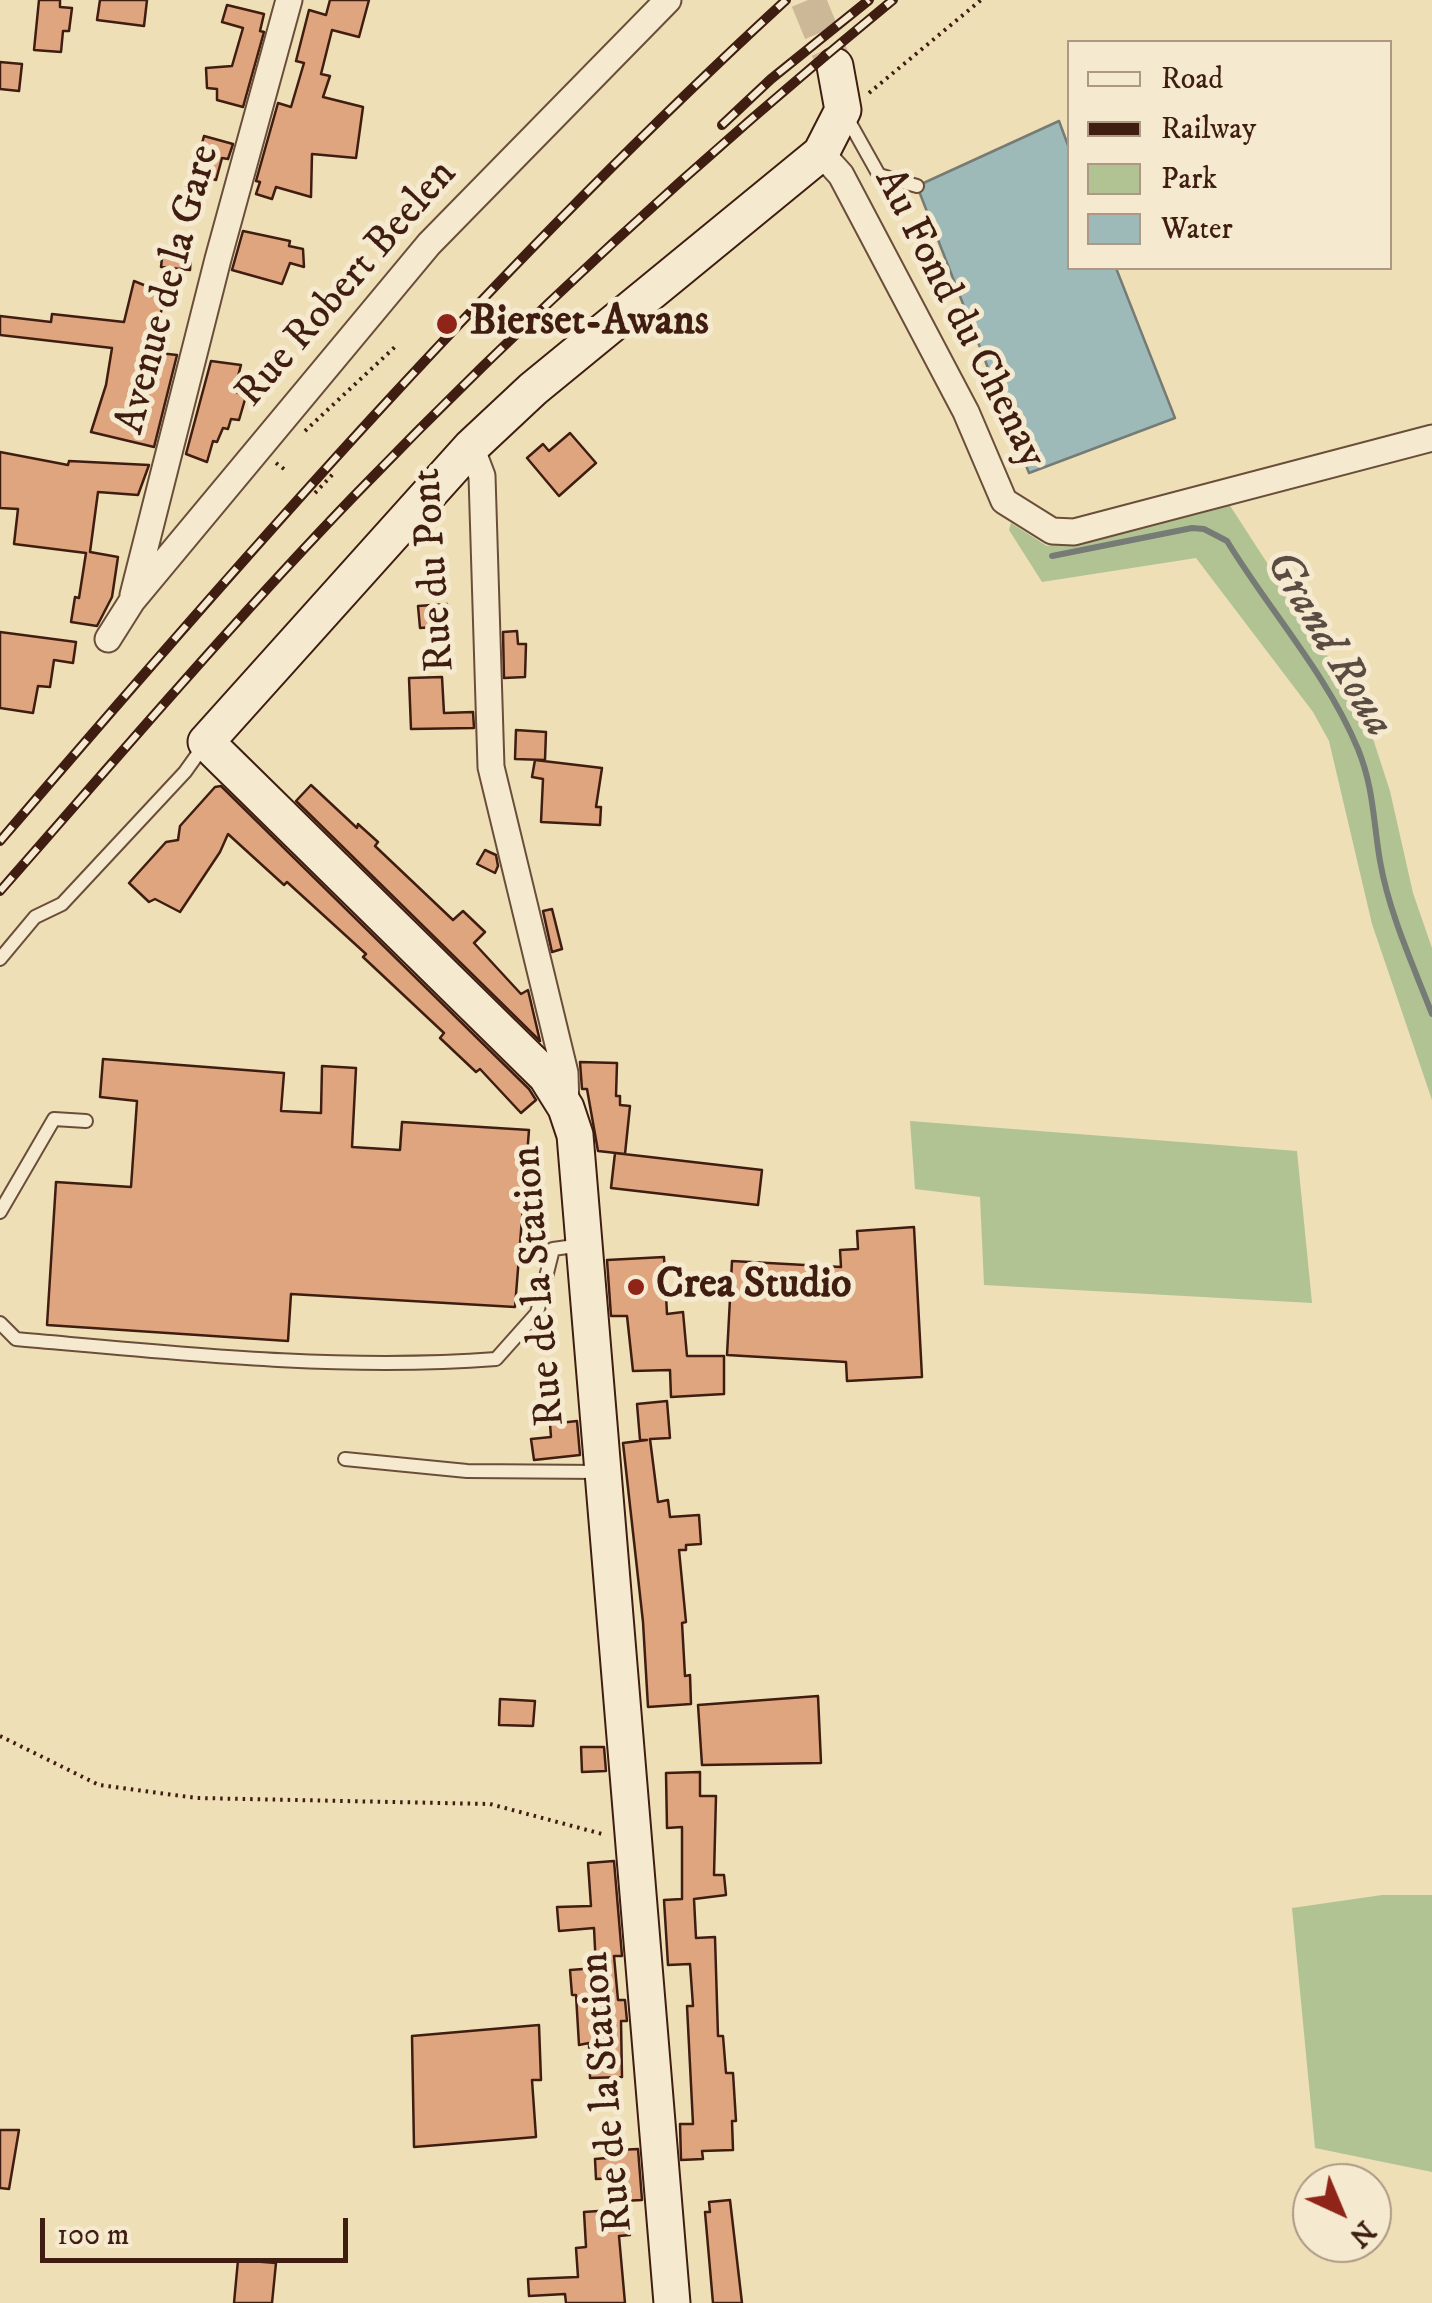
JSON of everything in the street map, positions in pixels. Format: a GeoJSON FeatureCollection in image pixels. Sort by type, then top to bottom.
{"type":"FeatureCollection","features":[{"type":"Feature","properties":{"kind":"street","name":"Avenue de la Gare"},"geometry":{"type":"LineString","coordinates":[[132,601],[288,0]]}},
{"type":"Feature","properties":{"kind":"street","name":"Rue Robert Beelen"},"geometry":{"type":"LineString","coordinates":[[108,639],[132,601],[429,244],[668,0]]}},
{"type":"Feature","properties":{"kind":"street"},"geometry":{"type":"LineString","coordinates":[[835,66],[843,110]]}},
{"type":"Feature","properties":{"kind":"street","name":"Rue du Pont"},"geometry":{"type":"LineString","coordinates":[[566,1108],[565,1073],[490,767],[482,476],[471,447],[533,389],[821,153],[843,110]]}},
{"type":"Feature","properties":{"kind":"street","name":"Au Fond du Chenay"},"geometry":{"type":"LineString","coordinates":[[821,153],[841,175],[966,412],[1004,501],[1052,531],[1074,532],[1432,438]]}},
{"type":"Feature","properties":{"kind":"street"},"geometry":{"type":"LineString","coordinates":[[206,742],[471,447]]}},
{"type":"Feature","properties":{"kind":"street","name":"Rue de la Station"},"geometry":{"type":"LineString","coordinates":[[206,742],[546,1076],[566,1108],[575,1135],[672,2303]]}},
{"type":"Feature","properties":{"kind":"lane"},"geometry":{"type":"LineString","coordinates":[[843,110],[879,175],[918,186]]}},
{"type":"Feature","properties":{"kind":"lane"},"geometry":{"type":"LineString","coordinates":[[0,959],[35,917],[62,904],[186,772],[206,742]]}},
{"type":"Feature","properties":{"kind":"lane"},"geometry":{"type":"LineString","coordinates":[[0,1212],[54,1119],[86,1121]]}},
{"type":"Feature","properties":{"kind":"lane"},"geometry":{"type":"LineString","coordinates":[[0,1322],[16,1340],[202,1356],[413,1365],[496,1359],[537,1313],[553,1249],[585,1244]]}},
{"type":"Feature","properties":{"kind":"lane"},"geometry":{"type":"LineString","coordinates":[[345,1460],[467,1470],[604,1472]]}},
{"type":"Feature","properties":{"kind":"path"},"geometry":{"type":"LineString","coordinates":[[843,110],[883,83],[981,0]]}},
{"type":"Feature","properties":{"kind":"path"},"geometry":{"type":"LineString","coordinates":[[294,443],[397,345]]}},
{"type":"Feature","properties":{"kind":"path"},"geometry":{"type":"LineString","coordinates":[[282,467],[288,472]]}},
{"type":"Feature","properties":{"kind":"path"},"geometry":{"type":"LineString","coordinates":[[315,494],[333,474]]}},
{"type":"Feature","properties":{"kind":"path"},"geometry":{"type":"LineString","coordinates":[[0,1736],[99,1785],[197,1798],[490,1804],[634,1844]]}},
{"type":"Feature","properties":{"kind":"green space"},"geometry":{"type":"Polygon","coordinates":[[[1227,501],[1365,714],[1390,791],[1413,893],[1432,948],[1432,1100],[1372,924],[1329,741],[1313,712],[1196,558],[1042,582],[1009,530],[1011,523],[1047,546],[1227,501]]]}},
{"type":"Feature","properties":{"kind":"green space"},"geometry":{"type":"Polygon","coordinates":[[[910,1121],[1297,1151],[1312,1303],[984,1285],[980,1197],[915,1189],[910,1121]]]}},
{"type":"Feature","properties":{"kind":"green space"},"geometry":{"type":"Polygon","coordinates":[[[1382,1895],[1432,1895],[1432,2172],[1315,2148],[1292,1908],[1382,1895]]]}},
{"type":"Feature","properties":{"kind":"water"},"geometry":{"type":"Polygon","coordinates":[[[1059,121],[1067,143],[1067,270],[1117,270],[1175,418],[1029,473],[917,186],[1059,121]]]}},
{"type":"Feature","properties":{"kind":"building"},"geometry":{"type":"Polygon","coordinates":[[[39,0],[60,0],[60,7],[72,8],[69,31],[63,31],[61,52],[34,50],[39,0]]]}},
{"type":"Feature","properties":{"kind":"building"},"geometry":{"type":"Polygon","coordinates":[[[100,0],[147,0],[144,26],[97,20],[100,0]]]}},
{"type":"Feature","properties":{"kind":"building"},"geometry":{"type":"Polygon","coordinates":[[[330,0],[369,0],[359,37],[332,30],[321,74],[330,76],[323,97],[363,107],[356,158],[312,154],[311,197],[276,187],[272,199],[256,194],[260,182],[256,181],[278,103],[291,107],[304,63],[296,61],[309,10],[326,15],[330,0]]]}},
{"type":"Feature","properties":{"kind":"building"},"geometry":{"type":"Polygon","coordinates":[[[227,5],[264,14],[260,31],[264,32],[243,107],[217,100],[217,89],[207,88],[206,68],[232,66],[243,28],[222,22],[227,5]]]}},
{"type":"Feature","properties":{"kind":"building"},"geometry":{"type":"Polygon","coordinates":[[[0,62],[22,64],[19,91],[0,89],[0,62]]]}},
{"type":"Feature","properties":{"kind":"building"},"geometry":{"type":"Polygon","coordinates":[[[204,136],[233,144],[228,159],[222,158],[216,180],[194,174],[204,136]]]}},
{"type":"Feature","properties":{"kind":"building"},"geometry":{"type":"Polygon","coordinates":[[[185,183],[203,183],[202,208],[184,207],[185,183]]]}},
{"type":"Feature","properties":{"kind":"building"},"geometry":{"type":"Polygon","coordinates":[[[243,231],[290,241],[289,246],[303,249],[304,267],[290,263],[282,284],[232,270],[243,231]]]}},
{"type":"Feature","properties":{"kind":"building"},"geometry":{"type":"Polygon","coordinates":[[[163,249],[191,252],[190,270],[161,267],[163,249]]]}},
{"type":"Feature","properties":{"kind":"building"},"geometry":{"type":"Polygon","coordinates":[[[134,281],[166,294],[150,352],[177,355],[154,447],[91,432],[106,385],[112,348],[0,335],[0,316],[51,322],[52,314],[124,322],[134,281]]]}},
{"type":"Feature","properties":{"kind":"building"},"geometry":{"type":"Polygon","coordinates":[[[211,361],[241,365],[234,391],[246,396],[239,420],[231,419],[228,429],[223,428],[217,442],[213,441],[207,462],[186,454],[211,361]]]}},
{"type":"Feature","properties":{"kind":"building"},"geometry":{"type":"Polygon","coordinates":[[[570,433],[596,463],[559,496],[527,458],[543,444],[549,451],[570,433]]]}},
{"type":"Feature","properties":{"kind":"building"},"geometry":{"type":"Polygon","coordinates":[[[0,452],[68,465],[69,461],[149,465],[138,495],[98,492],[90,552],[118,557],[112,597],[97,626],[71,622],[86,553],[14,544],[18,509],[0,508],[0,452]]]}},
{"type":"Feature","properties":{"kind":"building"},"geometry":{"type":"Polygon","coordinates":[[[447,604],[448,626],[420,628],[418,606],[447,604]]]}},
{"type":"Feature","properties":{"kind":"building"},"geometry":{"type":"Polygon","coordinates":[[[517,631],[518,644],[526,644],[525,677],[504,678],[503,632],[517,631]]]}},
{"type":"Feature","properties":{"kind":"building"},"geometry":{"type":"Polygon","coordinates":[[[0,632],[76,642],[73,663],[54,660],[50,687],[38,686],[33,713],[0,708],[0,632]]]}},
{"type":"Feature","properties":{"kind":"building"},"geometry":{"type":"Polygon","coordinates":[[[442,677],[444,713],[473,712],[474,728],[411,729],[409,678],[442,677]]]}},
{"type":"Feature","properties":{"kind":"building"},"geometry":{"type":"Polygon","coordinates":[[[516,730],[546,732],[545,760],[515,759],[516,730]]]}},
{"type":"Feature","properties":{"kind":"building"},"geometry":{"type":"Polygon","coordinates":[[[535,760],[602,768],[596,807],[601,807],[600,825],[541,822],[543,779],[532,777],[535,760]]]}},
{"type":"Feature","properties":{"kind":"building"},"geometry":{"type":"Polygon","coordinates":[[[311,785],[378,842],[375,846],[453,920],[463,911],[485,932],[474,943],[521,994],[528,990],[540,1041],[296,801],[311,785]]]}},
{"type":"Feature","properties":{"kind":"building"},"geometry":{"type":"Polygon","coordinates":[[[221,786],[536,1100],[521,1113],[480,1069],[476,1072],[440,1038],[444,1033],[363,957],[366,954],[228,834],[180,912],[155,899],[149,902],[129,883],[166,842],[178,840],[180,826],[215,787],[221,786]]]}},
{"type":"Feature","properties":{"kind":"building"},"geometry":{"type":"Polygon","coordinates":[[[485,850],[496,855],[495,873],[477,864],[485,850]]]}},
{"type":"Feature","properties":{"kind":"building"},"geometry":{"type":"Polygon","coordinates":[[[552,909],[562,949],[552,952],[543,911],[552,909]]]}},
{"type":"Feature","properties":{"kind":"building"},"geometry":{"type":"Polygon","coordinates":[[[103,1059],[284,1073],[281,1111],[321,1113],[322,1066],[356,1068],[352,1147],[400,1150],[402,1122],[529,1130],[515,1307],[291,1294],[288,1341],[47,1325],[56,1182],[131,1187],[137,1101],[100,1097],[103,1059]]]}},
{"type":"Feature","properties":{"kind":"building"},"geometry":{"type":"Polygon","coordinates":[[[580,1062],[617,1063],[616,1096],[620,1096],[620,1105],[630,1106],[625,1154],[598,1151],[587,1089],[582,1089],[580,1062]]]}},
{"type":"Feature","properties":{"kind":"building"},"geometry":{"type":"Polygon","coordinates":[[[615,1153],[762,1170],[758,1205],[611,1188],[615,1153]]]}},
{"type":"Feature","properties":{"kind":"building"},"geometry":{"type":"Polygon","coordinates":[[[914,1227],[922,1377],[847,1381],[846,1362],[727,1355],[732,1261],[841,1267],[840,1250],[858,1249],[857,1231],[914,1227]]]}},
{"type":"Feature","properties":{"kind":"building"},"geometry":{"type":"Polygon","coordinates":[[[664,1257],[667,1314],[683,1312],[687,1356],[724,1356],[724,1394],[671,1397],[670,1370],[633,1371],[627,1316],[611,1316],[607,1260],[664,1257]]]}},
{"type":"Feature","properties":{"kind":"building"},"geometry":{"type":"Polygon","coordinates":[[[667,1401],[670,1438],[650,1439],[658,1502],[668,1500],[670,1517],[699,1515],[701,1544],[679,1550],[686,1622],[682,1623],[685,1676],[690,1675],[691,1704],[648,1707],[643,1622],[623,1443],[647,1440],[640,1440],[637,1404],[667,1401]]]}},
{"type":"Feature","properties":{"kind":"building"},"geometry":{"type":"Polygon","coordinates":[[[577,1421],[580,1455],[534,1460],[531,1439],[551,1437],[550,1424],[577,1421]]]}},
{"type":"Feature","properties":{"kind":"building"},"geometry":{"type":"Polygon","coordinates":[[[818,1696],[821,1763],[702,1765],[698,1705],[818,1696]]]}},
{"type":"Feature","properties":{"kind":"building"},"geometry":{"type":"Polygon","coordinates":[[[500,1699],[535,1701],[533,1726],[499,1725],[500,1699]]]}},
{"type":"Feature","properties":{"kind":"building"},"geometry":{"type":"Polygon","coordinates":[[[581,1747],[604,1747],[606,1771],[582,1772],[581,1747]]]}},
{"type":"Feature","properties":{"kind":"building"},"geometry":{"type":"Polygon","coordinates":[[[700,1772],[700,1796],[716,1796],[714,1875],[724,1875],[726,1895],[694,1899],[696,1938],[715,1937],[718,2036],[723,2036],[726,2073],[733,2073],[736,2121],[732,2121],[733,2150],[702,2151],[703,2159],[681,2160],[680,2124],[693,2124],[687,2006],[693,2006],[690,1964],[668,1965],[664,1900],[682,1899],[682,1827],[667,1828],[666,1773],[700,1772]]]}},
{"type":"Feature","properties":{"kind":"building"},"geometry":{"type":"Polygon","coordinates":[[[614,1861],[622,1956],[614,1956],[618,2000],[625,2000],[627,2021],[621,2021],[622,2077],[590,2078],[589,2043],[579,2045],[570,1970],[596,1968],[594,1928],[559,1931],[557,1907],[591,1906],[588,1863],[614,1861]]]}},
{"type":"Feature","properties":{"kind":"building"},"geometry":{"type":"Polygon","coordinates":[[[539,2025],[541,2080],[532,2080],[536,2137],[414,2147],[412,2036],[539,2025]]]}},
{"type":"Feature","properties":{"kind":"building"},"geometry":{"type":"Polygon","coordinates":[[[0,2130],[19,2130],[9,2189],[0,2188],[0,2130]]]}},
{"type":"Feature","properties":{"kind":"building"},"geometry":{"type":"Polygon","coordinates":[[[638,2149],[642,2200],[622,2201],[620,2178],[596,2179],[595,2159],[619,2157],[618,2150],[638,2149]]]}},
{"type":"Feature","properties":{"kind":"building"},"geometry":{"type":"Polygon","coordinates":[[[730,2200],[742,2303],[713,2303],[705,2212],[710,2212],[709,2202],[730,2200]]]}},
{"type":"Feature","properties":{"kind":"building"},"geometry":{"type":"Polygon","coordinates":[[[628,2209],[630,2235],[619,2236],[625,2303],[566,2303],[565,2294],[529,2296],[528,2279],[578,2277],[576,2248],[586,2247],[584,2212],[628,2209]]]}},
{"type":"Feature","properties":{"kind":"building"},"geometry":{"type":"Polygon","coordinates":[[[238,2260],[276,2263],[272,2303],[234,2303],[238,2260]]]}},
{"type":"Feature","properties":{"kind":"waterway","name":"Grand Roua"},"geometry":{"type":"LineString","coordinates":[[1052,556],[1192,528],[1204,529],[1227,541],[1314,668],[1358,749],[1370,791],[1389,900],[1432,1014]]}},
{"type":"Feature","properties":{"kind":"tunnel"},"geometry":{"type":"LineString","coordinates":[[808,0],[835,66]]}},
{"type":"Feature","properties":{"kind":"railway"},"geometry":{"type":"LineString","coordinates":[[0,841],[381,408],[579,200],[786,0]]}},
{"type":"Feature","properties":{"kind":"railway"},"geometry":{"type":"LineString","coordinates":[[722,125],[771,79],[869,0]]}},
{"type":"Feature","properties":{"kind":"railway"},"geometry":{"type":"LineString","coordinates":[[0,891],[174,692],[417,431],[683,179],[893,0]]}},
{"type":"Feature","properties":{"kind":"place","name":"Bierset-Awans"},"geometry":{"type":"Point","coordinates":[447,324]}},
{"type":"Feature","properties":{"kind":"place","name":"Crea Studio"},"geometry":{"type":"Point","coordinates":[636,1287]}}]}
